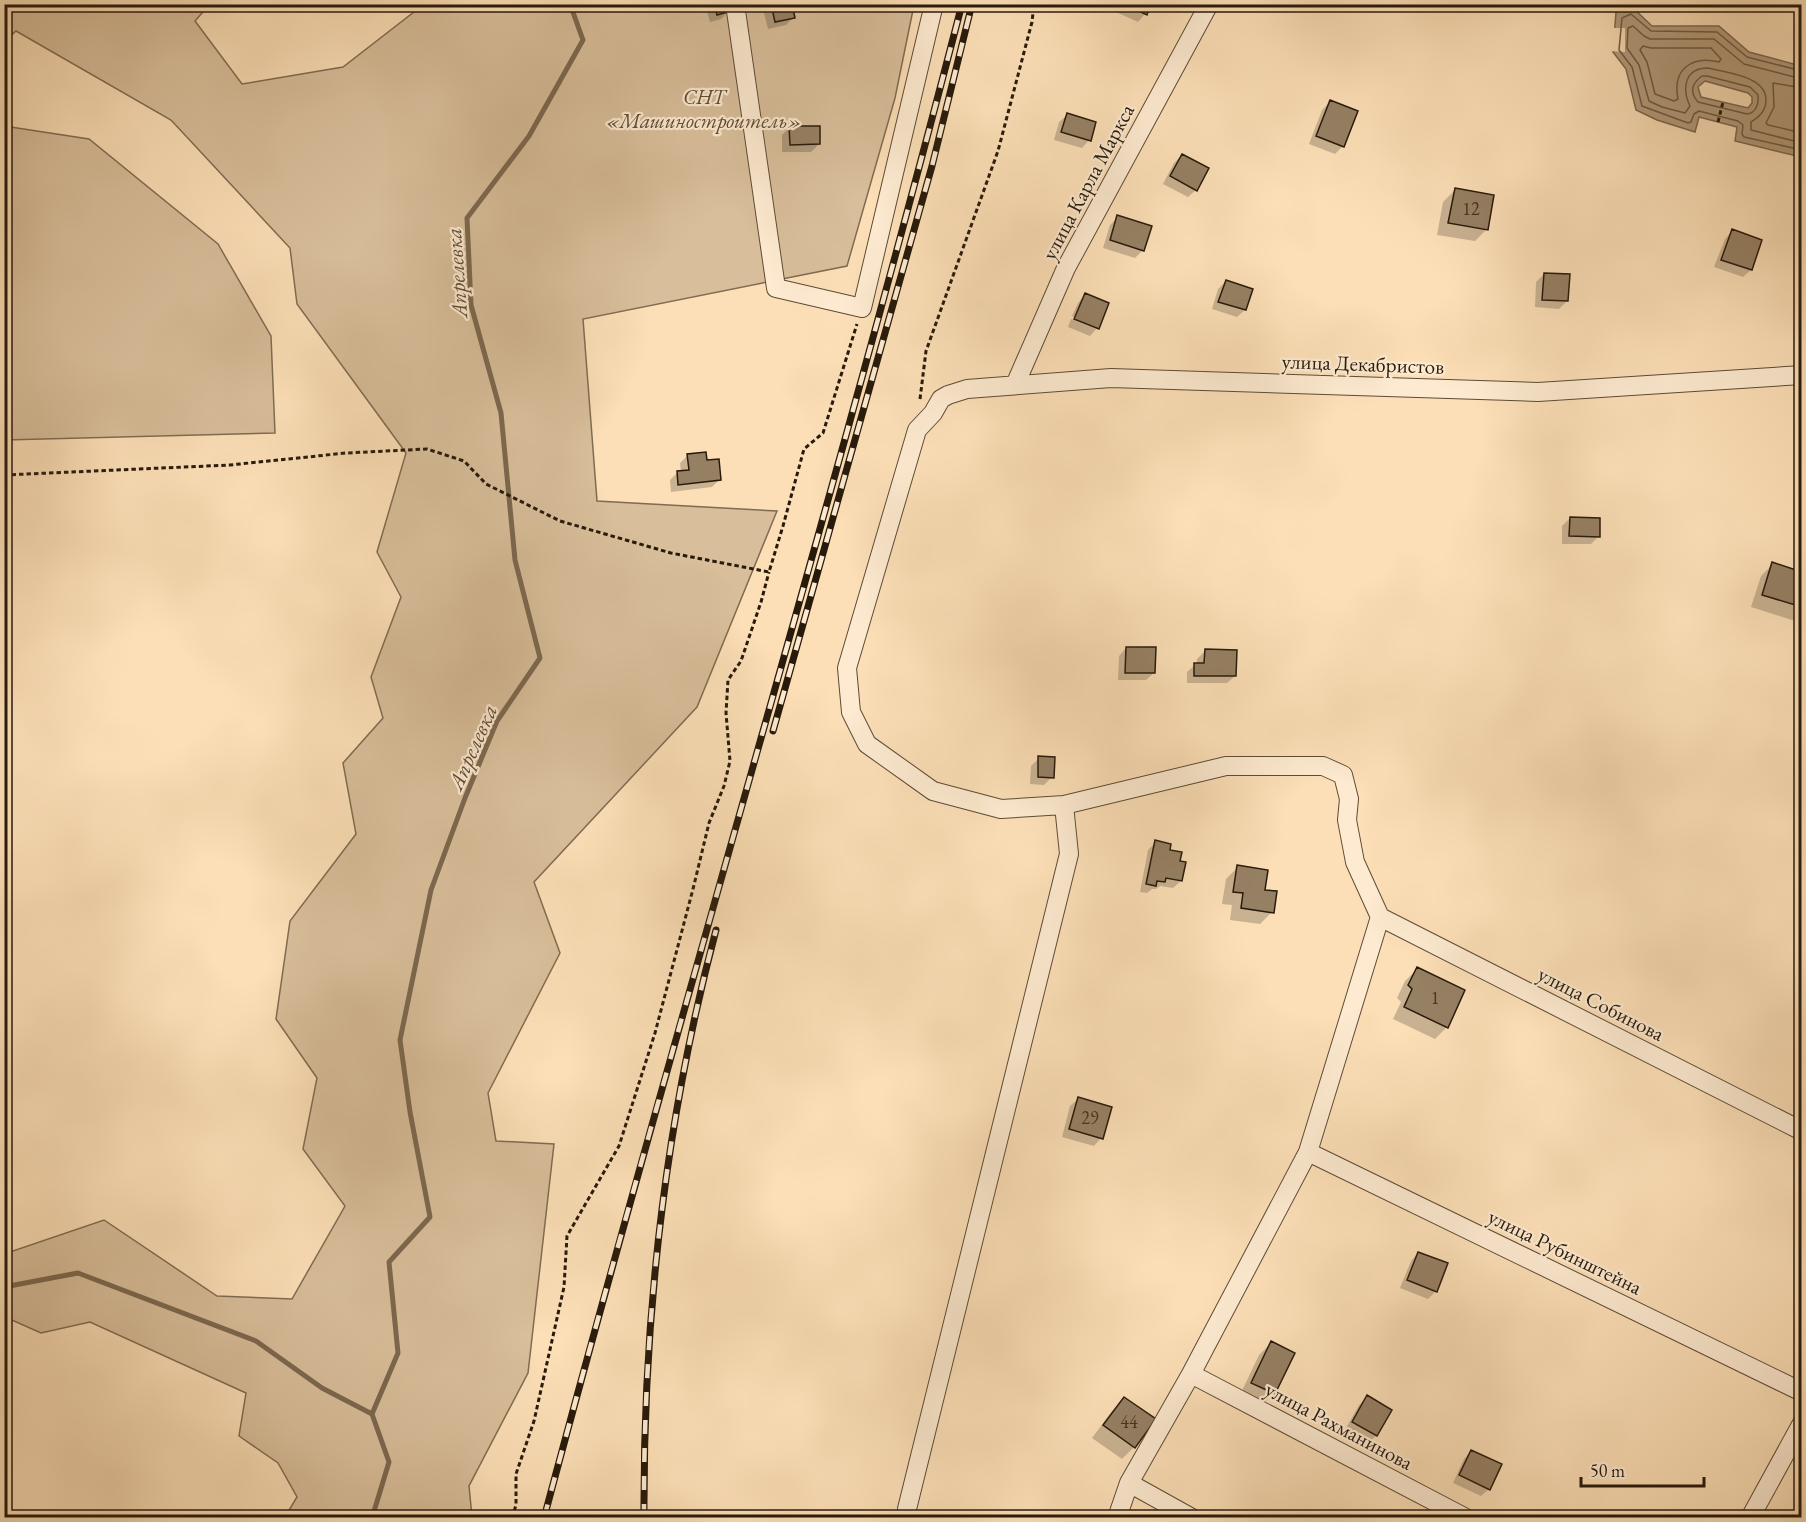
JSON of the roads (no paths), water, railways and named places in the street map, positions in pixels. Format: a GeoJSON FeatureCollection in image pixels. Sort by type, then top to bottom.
{"type":"FeatureCollection","features":[{"type":"Feature","properties":{"kind":"street"},"geometry":{"type":"LineString","coordinates":[[735,4],[776,288],[862,308],[934,4]]}},
{"type":"Feature","properties":{"kind":"street","name":"улица Карла Маркса"},"geometry":{"type":"LineString","coordinates":[[1014,385],[1066,268],[1209,4]]}},
{"type":"Feature","properties":{"kind":"street","name":"улица Декабристов"},"geometry":{"type":"LineString","coordinates":[[1064,805],[1001,809],[933,791],[867,744],[851,712],[847,668],[917,430],[933,413],[941,399],[967,389],[1111,378],[1538,392],[1802,375]]}},
{"type":"Feature","properties":{"kind":"street"},"geometry":{"type":"LineString","coordinates":[[908,1518],[907,1509],[1069,854],[1064,805],[1226,766],[1323,766],[1343,775],[1349,799],[1347,820],[1355,862],[1380,917],[1308,1152],[1191,1374],[1129,1484],[1117,1518]]}},
{"type":"Feature","properties":{"kind":"street","name":"улица Собинова"},"geometry":{"type":"LineString","coordinates":[[1380,917],[1802,1131]]}},
{"type":"Feature","properties":{"kind":"street","name":"улица Рубинштейна"},"geometry":{"type":"LineString","coordinates":[[1308,1152],[1802,1392]]}},
{"type":"Feature","properties":{"kind":"street","name":"улица Рахманинова"},"geometry":{"type":"LineString","coordinates":[[1191,1374],[1466,1518]]}},
{"type":"Feature","properties":{"kind":"street"},"geometry":{"type":"LineString","coordinates":[[1750,1518],[1802,1423]]}},
{"type":"Feature","properties":{"kind":"street"},"geometry":{"type":"LineString","coordinates":[[1129,1484],[1192,1518]]}},
{"type":"Feature","properties":{"kind":"water"},"geometry":{"type":"Polygon","coordinates":[[[1632,7],[1652,26],[1719,26],[1749,52],[1801,66],[1801,157],[1735,141],[1737,127],[1699,117],[1695,132],[1657,120],[1636,110],[1626,69],[1613,52],[1616,12],[1632,7]],[[1705,81],[1698,87],[1701,97],[1748,108],[1752,103],[1752,97],[1748,93],[1705,81]]]}},
{"type":"Feature","properties":{"kind":"waterway","name":"Апрелевка"},"geometry":{"type":"LineString","coordinates":[[372,1518],[389,1462],[372,1414],[398,1353],[389,1262],[430,1217],[410,1112],[400,1040],[431,890],[497,721],[540,658],[515,560],[501,413],[471,305],[467,218],[529,136],[583,40],[570,4]]}},
{"type":"Feature","properties":{"kind":"waterway"},"geometry":{"type":"LineString","coordinates":[[4,1287],[78,1273],[256,1341],[322,1388],[372,1414]]}},
{"type":"Feature","properties":{"kind":"railway"},"geometry":{"type":"LineString","coordinates":[[544,1518],[595,1328],[808,572],[962,4]]}},
{"type":"Feature","properties":{"kind":"railway"},"geometry":{"type":"LineString","coordinates":[[773,731],[932,166],[972,4]]}},
{"type":"Feature","properties":{"kind":"railway"},"geometry":{"type":"LineString","coordinates":[[644,1518],[648,1369],[660,1221],[683,1075],[716,930]]}},
{"type":"Feature","properties":{"kind":"park label","name":"СНТ «Машиностроитель»"},"geometry":{"type":"Point","coordinates":[704,109]}}]}
